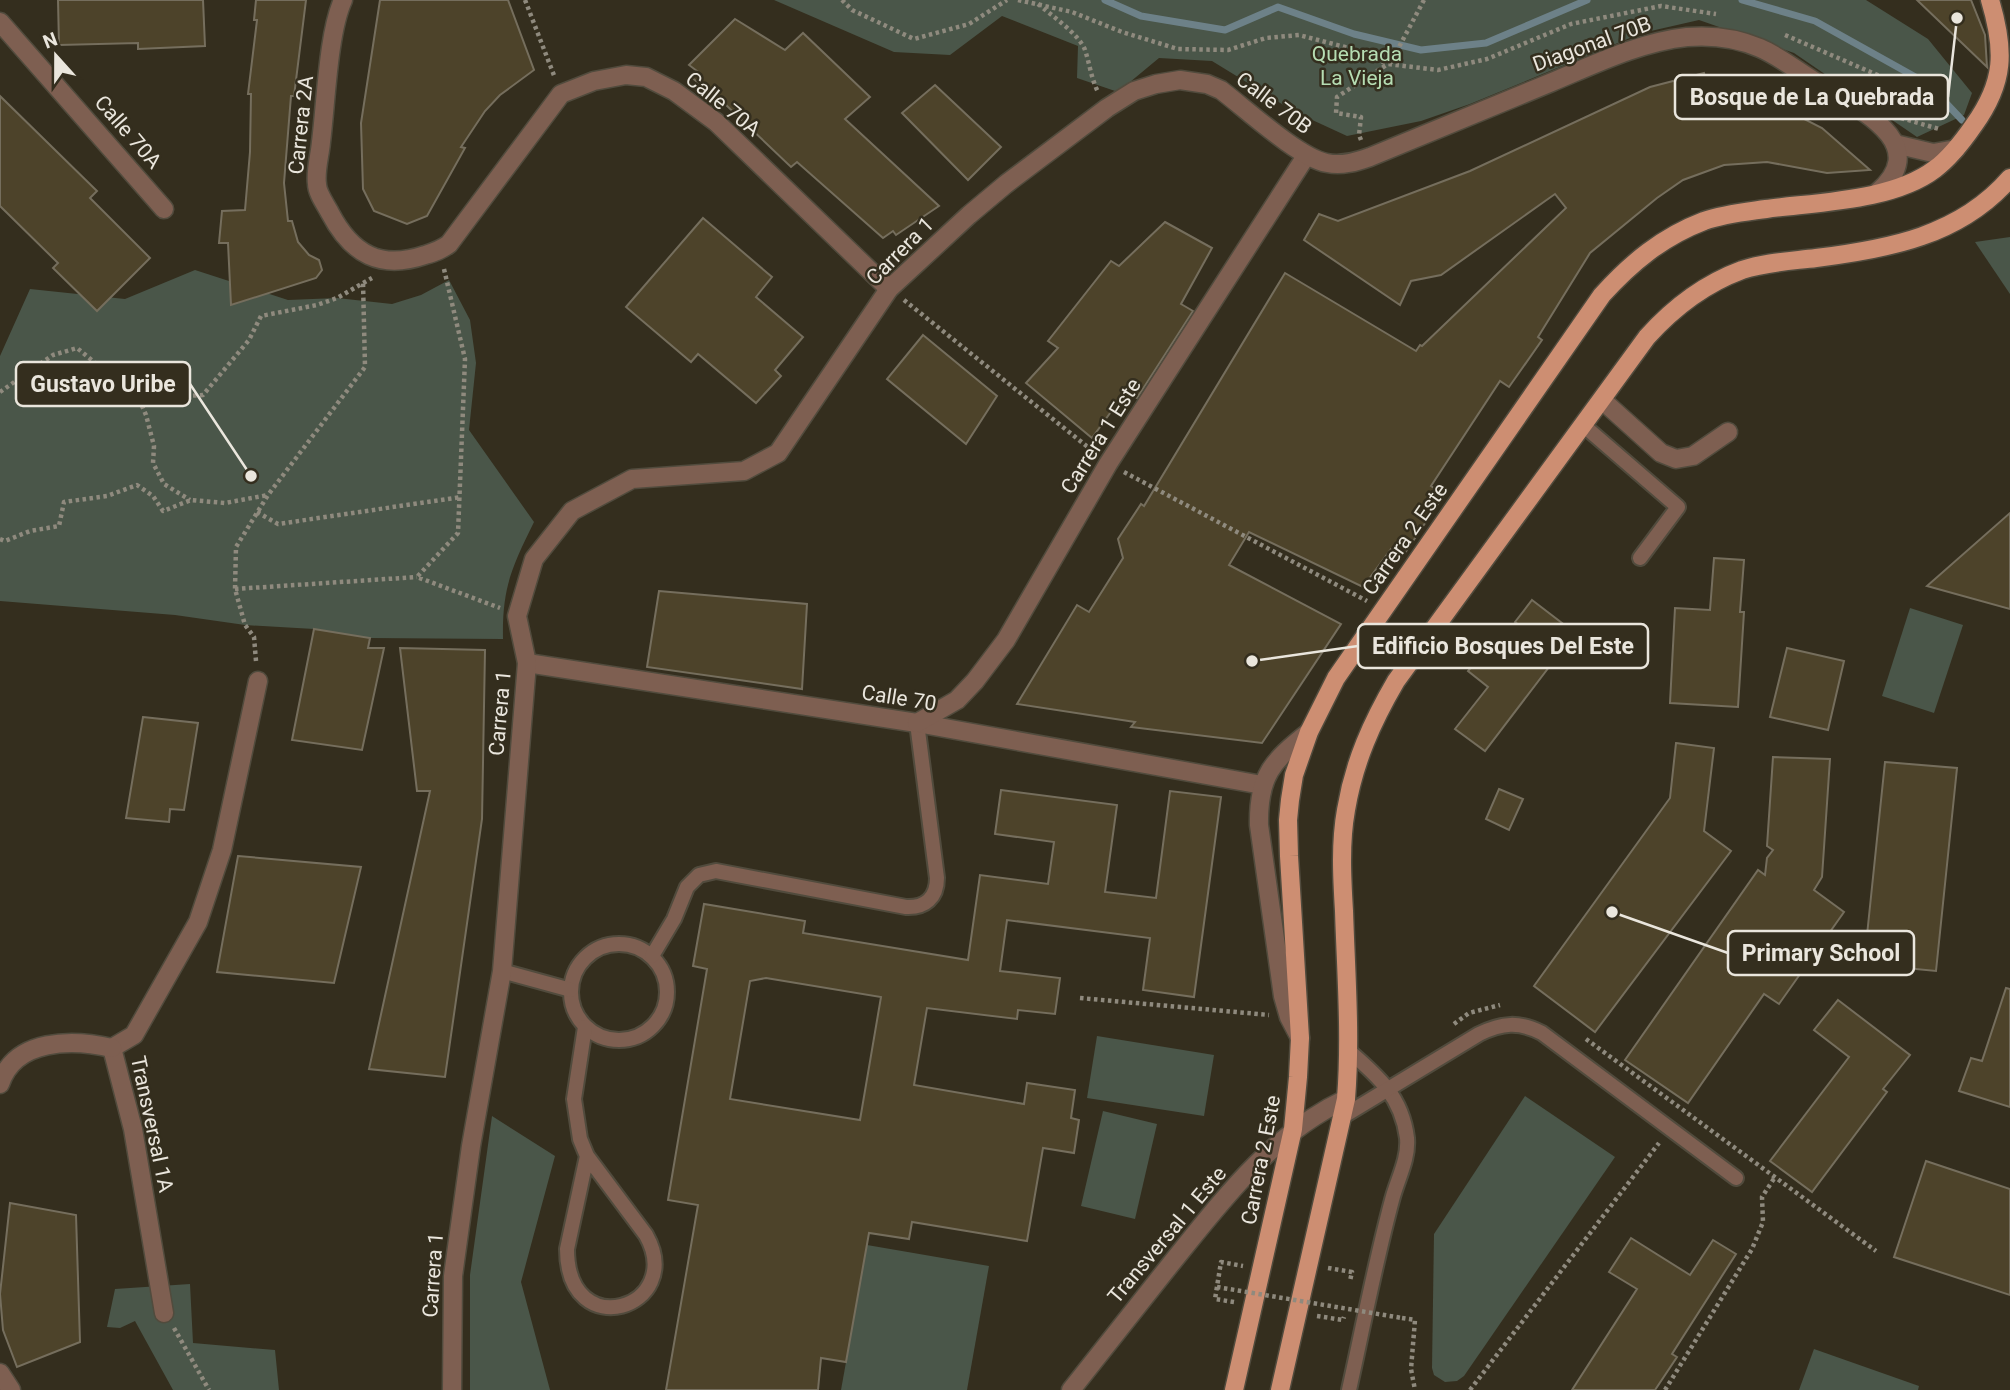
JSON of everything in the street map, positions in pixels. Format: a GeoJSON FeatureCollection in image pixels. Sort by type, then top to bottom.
{"type":"FeatureCollection","features":[{"type":"Feature","properties":{"kind":"main road","name":"Carrera 2 Este"},"geometry":{"type":"LineString","coordinates":[[1234,1390],[1293,1129],[1300,1038],[1288,820],[1294,775],[1309,732],[1344,667],[1602,295],[1626,268],[1653,247],[1706,220],[1878,192],[1909,184],[1936,168],[1956,149],[1984,111],[1995,88],[1999,71],[1999,29],[1990,0]]}},
{"type":"Feature","properties":{"kind":"main road"},"geometry":{"type":"LineString","coordinates":[[1280,1390],[1346,1098],[1349,1051],[1342,844],[1345,813],[1363,744],[1396,681],[1647,337],[1666,315],[1705,287],[1745,269],[1874,250],[1902,243],[1962,218],[2010,178]]}},
{"type":"Feature","properties":{"kind":"street","name":"Carrera 2A"},"geometry":{"type":"LineString","coordinates":[[343,0],[338,11],[330,64],[316,186],[335,221],[363,253],[374,259],[396,262],[414,260],[436,252]]}},
{"type":"Feature","properties":{"kind":"street","name":"Calle 70A"},"geometry":{"type":"LineString","coordinates":[[0,22],[164,209]]}},
{"type":"Feature","properties":{"kind":"street","name":"Diagonal 70B"},"geometry":{"type":"LineString","coordinates":[[1326,163],[1348,163],[1370,157],[1619,55],[1686,37],[1710,36],[1733,39],[1761,48],[1885,121],[1895,144]]}},
{"type":"Feature","properties":{"kind":"street","name":"Calle 70A"},"geometry":{"type":"LineString","coordinates":[[561,94],[594,81],[626,75],[646,77],[674,91],[716,122],[889,289]]}},
{"type":"Feature","properties":{"kind":"street","name":"Carrera 1"},"geometry":{"type":"LineString","coordinates":[[452,1390],[453,1276],[471,1146],[502,971],[527,663],[517,616],[534,559],[572,511],[632,479],[744,471],[778,453],[889,289],[987,200],[1107,108],[1134,91],[1180,80],[1196,81]]}},
{"type":"Feature","properties":{"kind":"street","name":"Calle 70B"},"geometry":{"type":"LineString","coordinates":[[1196,81],[1221,90],[1306,156],[1326,163]]}},
{"type":"Feature","properties":{"kind":"street"},"geometry":{"type":"LineString","coordinates":[[436,252],[460,232],[469,215],[561,94]]}},
{"type":"Feature","properties":{"kind":"street"},"geometry":{"type":"LineString","coordinates":[[1878,192],[1893,178],[1897,167],[1895,144],[1933,153],[1956,149]]}},
{"type":"Feature","properties":{"kind":"street","name":"Carrera 1 Este"},"geometry":{"type":"LineString","coordinates":[[917,723],[957,700],[1006,640],[1108,464],[1306,156]]}},
{"type":"Feature","properties":{"kind":"street"},"geometry":{"type":"LineString","coordinates":[[1602,400],[1661,453],[1676,460],[1693,456],[1728,432]]}},
{"type":"Feature","properties":{"kind":"street","name":"Calle 70"},"geometry":{"type":"LineString","coordinates":[[527,663],[917,723],[1262,785]]}},
{"type":"Feature","properties":{"kind":"street","name":"Transversal 1A"},"geometry":{"type":"LineString","coordinates":[[164,1313],[133,1129],[112,1048],[134,1035],[198,922],[222,850],[258,681]]}},
{"type":"Feature","properties":{"kind":"street"},"geometry":{"type":"LineString","coordinates":[[1300,1038],[1289,1017],[1283,996],[1259,825],[1259,805],[1262,785],[1273,762],[1309,732]]}},
{"type":"Feature","properties":{"kind":"street"},"geometry":{"type":"LineString","coordinates":[[0,1084],[4,1071],[19,1056],[50,1044],[88,1042],[112,1048]]}},
{"type":"Feature","properties":{"kind":"street","name":"Transversal 1 Este"},"geometry":{"type":"LineString","coordinates":[[1070,1390],[1211,1213],[1252,1169],[1293,1129],[1346,1098]]}},
{"type":"Feature","properties":{"kind":"street"},"geometry":{"type":"LineString","coordinates":[[0,1373],[11,1390]]}},
{"type":"Feature","properties":{"kind":"lane"},"geometry":{"type":"LineString","coordinates":[[1583,425],[1678,507],[1640,558]]}},
{"type":"Feature","properties":{"kind":"lane"},"geometry":{"type":"LineString","coordinates":[[652,956],[674,919],[687,887],[699,875],[708,872],[716,871],[906,907],[922,906],[930,900],[937,888],[937,878],[917,723]]}},
{"type":"Feature","properties":{"kind":"lane"},"geometry":{"type":"LineString","coordinates":[[614,943],[641,948],[652,956],[661,966],[668,990],[662,1015],[655,1025],[645,1033],[620,1040],[596,1035],[585,1027],[573,1009],[571,990],[573,976],[579,964],[601,947],[614,943]]}},
{"type":"Feature","properties":{"kind":"lane"},"geometry":{"type":"LineString","coordinates":[[502,971],[571,990]]}},
{"type":"Feature","properties":{"kind":"lane"},"geometry":{"type":"LineString","coordinates":[[1342,1117],[1496,1026],[1521,1024],[1542,1033],[1737,1178]]}},
{"type":"Feature","properties":{"kind":"lane"},"geometry":{"type":"LineString","coordinates":[[585,1027],[575,1099],[577,1126],[587,1156],[653,1248],[656,1269],[646,1291],[639,1298],[616,1307],[592,1304],[582,1297],[574,1287],[567,1262],[567,1249],[587,1156]]}},
{"type":"Feature","properties":{"kind":"lane"},"geometry":{"type":"LineString","coordinates":[[1349,1051],[1389,1088],[1407,1139],[1349,1390]]}},
{"type":"Feature","properties":{"kind":"path"},"geometry":{"type":"LineString","coordinates":[[525,0],[561,94]]}},
{"type":"Feature","properties":{"kind":"path"},"geometry":{"type":"LineString","coordinates":[[842,0],[852,10],[914,39],[969,24],[1007,0]]}},
{"type":"Feature","properties":{"kind":"path"},"geometry":{"type":"LineString","coordinates":[[1018,0],[1038,2],[1072,12],[1122,32],[1178,48],[1228,50],[1266,38],[1299,35],[1390,63],[1438,70],[1487,59],[1571,24],[1661,6],[1720,14]]}},
{"type":"Feature","properties":{"kind":"path"},"geometry":{"type":"LineString","coordinates":[[1370,157],[1359,135],[1361,117],[1336,113],[1337,97],[1390,63],[1423,0]]}},
{"type":"Feature","properties":{"kind":"path"},"geometry":{"type":"LineString","coordinates":[[1038,2],[1084,47],[1091,79],[1107,108]]}},
{"type":"Feature","properties":{"kind":"path"},"geometry":{"type":"LineString","coordinates":[[1781,34],[1882,77],[1880,103],[1885,121],[1902,118],[1942,130]]}},
{"type":"Feature","properties":{"kind":"path"},"geometry":{"type":"LineString","coordinates":[[418,577],[458,533],[461,498],[465,359],[436,252]]}},
{"type":"Feature","properties":{"kind":"path"},"geometry":{"type":"LineString","coordinates":[[139,399],[203,395],[249,340],[261,316],[337,298],[363,281],[365,367],[268,495],[236,547],[235,589],[245,625],[254,636],[258,681]]}},
{"type":"Feature","properties":{"kind":"path"},"geometry":{"type":"LineString","coordinates":[[0,393],[53,355],[77,348],[139,399],[154,446],[153,463],[164,484],[191,500]]}},
{"type":"Feature","properties":{"kind":"path"},"geometry":{"type":"LineString","coordinates":[[0,539],[5,541],[30,531],[59,526],[64,502],[107,496],[137,485],[153,496],[163,510],[191,500],[225,503],[268,495]]}},
{"type":"Feature","properties":{"kind":"path"},"geometry":{"type":"LineString","coordinates":[[257,512],[278,524],[461,498]]}},
{"type":"Feature","properties":{"kind":"path"},"geometry":{"type":"LineString","coordinates":[[235,589],[418,577],[517,616]]}},
{"type":"Feature","properties":{"kind":"path"},"geometry":{"type":"LineString","coordinates":[[1080,999],[1270,1015]]}},
{"type":"Feature","properties":{"kind":"path"},"geometry":{"type":"LineString","coordinates":[[1446,1030],[1469,1013],[1488,1006],[1506,1004]]}},
{"type":"Feature","properties":{"kind":"path"},"geometry":{"type":"LineString","coordinates":[[1586,1039],[1876,1251]]}},
{"type":"Feature","properties":{"kind":"path"},"geometry":{"type":"LineString","coordinates":[[1470,1390],[1683,1110]]}},
{"type":"Feature","properties":{"kind":"path"},"geometry":{"type":"LineString","coordinates":[[1665,1390],[1752,1249],[1763,1222],[1762,1197],[1775,1177]]}},
{"type":"Feature","properties":{"kind":"path"},"geometry":{"type":"LineString","coordinates":[[1238,1303],[1215,1299],[1221,1262],[1244,1266]]}},
{"type":"Feature","properties":{"kind":"path"},"geometry":{"type":"LineString","coordinates":[[1325,1268],[1352,1272],[1350,1284]]}},
{"type":"Feature","properties":{"kind":"path"},"geometry":{"type":"LineString","coordinates":[[1217,1287],[1415,1320],[1411,1369],[1415,1390]]}},
{"type":"Feature","properties":{"kind":"path"},"geometry":{"type":"LineString","coordinates":[[1312,1315],[1343,1320],[1348,1296]]}},
{"type":"Feature","properties":{"kind":"path"},"geometry":{"type":"LineString","coordinates":[[164,1313],[209,1390]]}},
{"type":"Feature","properties":{"kind":"green space","name":"Quebrada La Vieja"},"geometry":{"type":"Polygon","coordinates":[[[774,0],[1866,0],[1928,39],[1972,93],[1964,115],[1917,137],[1794,53],[1699,20],[1642,33],[1470,104],[1421,121],[1347,136],[1295,112],[1212,61],[1159,58],[1118,92],[1077,78],[1078,46],[1002,16],[950,55],[894,52],[774,0]]]}},
{"type":"Feature","properties":{"kind":"green space"},"geometry":{"type":"Polygon","coordinates":[[[2010,237],[2010,294],[1975,242],[2010,237]]]}},
{"type":"Feature","properties":{"kind":"green space"},"geometry":{"type":"Polygon","coordinates":[[[195,270],[288,300],[337,298],[392,304],[421,295],[449,280],[470,320],[476,363],[469,430],[534,522],[510,578],[504,605],[503,639],[370,638],[314,629],[245,625],[175,615],[0,601],[0,356],[30,289],[125,299],[195,270]]]}},
{"type":"Feature","properties":{"kind":"green space"},"geometry":{"type":"Polygon","coordinates":[[[1910,608],[1963,625],[1934,713],[1882,696],[1910,608]]]}},
{"type":"Feature","properties":{"kind":"green space"},"geometry":{"type":"Polygon","coordinates":[[[1097,1036],[1214,1055],[1204,1116],[1087,1098],[1097,1036]]]}},
{"type":"Feature","properties":{"kind":"green space"},"geometry":{"type":"Polygon","coordinates":[[[1525,1096],[1615,1157],[1464,1376],[1457,1381],[1445,1382],[1434,1375],[1432,1368],[1434,1234],[1525,1096]]]}},
{"type":"Feature","properties":{"kind":"green space"},"geometry":{"type":"Polygon","coordinates":[[[1103,1111],[1157,1124],[1135,1219],[1081,1206],[1103,1111]]]}},
{"type":"Feature","properties":{"kind":"green space"},"geometry":{"type":"Polygon","coordinates":[[[492,1116],[555,1156],[521,1282],[550,1390],[470,1390],[470,1275],[492,1116]]]}},
{"type":"Feature","properties":{"kind":"green space"},"geometry":{"type":"Polygon","coordinates":[[[867,1245],[989,1266],[967,1390],[841,1390],[867,1245]]]}},
{"type":"Feature","properties":{"kind":"green space"},"geometry":{"type":"Polygon","coordinates":[[[190,1284],[193,1343],[275,1350],[279,1390],[173,1390],[135,1321],[120,1328],[107,1327],[115,1289],[190,1284]]]}},
{"type":"Feature","properties":{"kind":"green space"},"geometry":{"type":"Polygon","coordinates":[[[1814,1349],[1919,1386],[1918,1390],[1799,1390],[1814,1349]]]}},
{"type":"Feature","properties":{"kind":"building"},"geometry":{"type":"Polygon","coordinates":[[[58,0],[203,0],[205,46],[138,49],[138,43],[59,45],[58,0]]]}},
{"type":"Feature","properties":{"kind":"building"},"geometry":{"type":"Polygon","coordinates":[[[256,0],[306,0],[294,96],[291,96],[284,183],[288,221],[292,221],[298,242],[309,255],[319,260],[322,270],[316,278],[231,305],[228,243],[219,243],[222,211],[245,210],[250,152],[251,94],[248,94],[257,20],[254,20],[256,0]]]}},
{"type":"Feature","properties":{"kind":"building"},"geometry":{"type":"Polygon","coordinates":[[[380,0],[508,0],[534,70],[500,95],[485,111],[461,147],[465,148],[427,216],[407,224],[374,211],[363,189],[361,123],[380,0]]]}},
{"type":"Feature","properties":{"kind":"building"},"geometry":{"type":"Polygon","coordinates":[[[1917,0],[1971,0],[1985,35],[1987,67],[1917,0]]]}},
{"type":"Feature","properties":{"kind":"building"},"geometry":{"type":"Polygon","coordinates":[[[735,19],[785,50],[803,33],[870,97],[845,119],[939,206],[896,235],[893,231],[883,238],[797,162],[791,167],[725,104],[691,77],[697,71],[689,65],[735,19]]]}},
{"type":"Feature","properties":{"kind":"building"},"geometry":{"type":"Polygon","coordinates":[[[1704,73],[1710,94],[1726,89],[1775,115],[1777,105],[1822,128],[1870,170],[1827,173],[1767,162],[1724,165],[1683,180],[1590,253],[1538,337],[1542,340],[1509,387],[1500,381],[1431,486],[1444,495],[1403,556],[1391,549],[1363,587],[1249,532],[1229,565],[1341,624],[1262,743],[1131,727],[1135,722],[1017,704],[1077,605],[1089,612],[1123,558],[1118,539],[1141,504],[1144,506],[1285,273],[1416,351],[1566,208],[1555,194],[1441,275],[1411,281],[1400,305],[1304,240],[1319,214],[1338,221],[1470,171],[1650,87],[1704,73]]]}},
{"type":"Feature","properties":{"kind":"building"},"geometry":{"type":"Polygon","coordinates":[[[935,85],[1001,147],[968,180],[902,113],[935,85]]]}},
{"type":"Feature","properties":{"kind":"building"},"geometry":{"type":"Polygon","coordinates":[[[0,96],[97,191],[90,198],[150,258],[97,311],[53,268],[58,263],[0,206],[0,96]]]}},
{"type":"Feature","properties":{"kind":"building"},"geometry":{"type":"Polygon","coordinates":[[[703,218],[772,277],[756,297],[803,337],[775,370],[781,376],[756,403],[698,354],[691,362],[626,307],[703,218]]]}},
{"type":"Feature","properties":{"kind":"building"},"geometry":{"type":"Polygon","coordinates":[[[1165,222],[1212,248],[1181,304],[1193,311],[1137,398],[1126,391],[1092,438],[1026,383],[1058,348],[1048,341],[1111,261],[1119,266],[1165,222]]]}},
{"type":"Feature","properties":{"kind":"building"},"geometry":{"type":"Polygon","coordinates":[[[923,335],[997,396],[966,444],[887,379],[923,335]]]}},
{"type":"Feature","properties":{"kind":"building"},"geometry":{"type":"Polygon","coordinates":[[[2010,513],[2010,609],[1927,586],[2010,513]]]}},
{"type":"Feature","properties":{"kind":"building"},"geometry":{"type":"Polygon","coordinates":[[[1714,558],[1744,560],[1740,612],[1744,612],[1738,707],[1670,703],[1675,608],[1710,610],[1714,558]]]}},
{"type":"Feature","properties":{"kind":"building"},"geometry":{"type":"Polygon","coordinates":[[[659,591],[807,604],[802,689],[647,667],[659,591]]]}},
{"type":"Feature","properties":{"kind":"building"},"geometry":{"type":"Polygon","coordinates":[[[1532,600],[1575,633],[1485,751],[1455,729],[1488,687],[1468,671],[1483,653],[1497,664],[1524,629],[1515,622],[1532,600]]]}},
{"type":"Feature","properties":{"kind":"building"},"geometry":{"type":"Polygon","coordinates":[[[314,629],[370,638],[368,648],[384,648],[362,750],[292,740],[314,629]]]}},
{"type":"Feature","properties":{"kind":"building"},"geometry":{"type":"Polygon","coordinates":[[[400,648],[485,650],[482,819],[445,1077],[369,1069],[430,791],[417,791],[400,648]]]}},
{"type":"Feature","properties":{"kind":"building"},"geometry":{"type":"Polygon","coordinates":[[[1787,648],[1844,661],[1828,730],[1770,717],[1787,648]]]}},
{"type":"Feature","properties":{"kind":"building"},"geometry":{"type":"Polygon","coordinates":[[[143,717],[198,723],[184,810],[170,809],[169,822],[126,818],[143,717]]]}},
{"type":"Feature","properties":{"kind":"building"},"geometry":{"type":"Polygon","coordinates":[[[1676,743],[1714,748],[1704,831],[1731,851],[1595,1032],[1534,986],[1670,798],[1676,743]]]}},
{"type":"Feature","properties":{"kind":"building"},"geometry":{"type":"Polygon","coordinates":[[[1773,757],[1830,759],[1822,877],[1814,890],[1844,912],[1779,1004],[1764,994],[1688,1103],[1625,1060],[1758,870],[1765,875],[1767,858],[1773,850],[1767,846],[1773,757]]]}},
{"type":"Feature","properties":{"kind":"building"},"geometry":{"type":"Polygon","coordinates":[[[1885,762],[1957,768],[1936,971],[1864,964],[1885,762]]]}},
{"type":"Feature","properties":{"kind":"building"},"geometry":{"type":"Polygon","coordinates":[[[1499,789],[1523,799],[1509,830],[1486,819],[1499,789]]]}},
{"type":"Feature","properties":{"kind":"building"},"geometry":{"type":"Polygon","coordinates":[[[1001,790],[1117,805],[1105,892],[1156,898],[1170,791],[1221,797],[1194,997],[1143,990],[1150,938],[1007,920],[1000,971],[1060,978],[1055,1014],[1018,1010],[1017,1019],[927,1008],[914,1085],[1024,1104],[1027,1083],[1075,1090],[1071,1118],[1079,1120],[1074,1153],[1043,1148],[1027,1241],[912,1222],[909,1239],[869,1233],[846,1362],[821,1358],[818,1390],[666,1390],[698,1205],[668,1200],[707,969],[693,966],[704,904],[805,921],[803,933],[968,960],[980,875],[1048,884],[1054,842],[995,834],[1001,790]],[[766,978],[750,981],[730,1099],[860,1120],[881,997],[766,978]]]}},
{"type":"Feature","properties":{"kind":"building"},"geometry":{"type":"Polygon","coordinates":[[[238,856],[361,867],[334,983],[217,972],[238,856]]]}},
{"type":"Feature","properties":{"kind":"building"},"geometry":{"type":"Polygon","coordinates":[[[2006,988],[2010,989],[2010,1107],[1959,1091],[1971,1058],[1982,1061],[2006,988]]]}},
{"type":"Feature","properties":{"kind":"building"},"geometry":{"type":"Polygon","coordinates":[[[1838,1000],[1910,1055],[1883,1089],[1887,1092],[1812,1192],[1770,1161],[1849,1057],[1814,1030],[1838,1000]]]}},
{"type":"Feature","properties":{"kind":"building"},"geometry":{"type":"Polygon","coordinates":[[[1926,1161],[2010,1189],[2010,1295],[1894,1257],[1926,1161]]]}},
{"type":"Feature","properties":{"kind":"building"},"geometry":{"type":"Polygon","coordinates":[[[10,1203],[76,1215],[80,1342],[17,1367],[3,1330],[0,1294],[10,1203]]]}},
{"type":"Feature","properties":{"kind":"building"},"geometry":{"type":"Polygon","coordinates":[[[1631,1238],[1690,1275],[1713,1240],[1736,1254],[1672,1354],[1677,1357],[1655,1390],[1572,1390],[1637,1289],[1609,1272],[1631,1238]]]}},
{"type":"Feature","properties":{"kind":"waterway","name":"Quebrada La Vieja"},"geometry":{"type":"LineString","coordinates":[[1105,0],[1141,16],[1225,30],[1278,7],[1354,34],[1421,50],[1486,43],[1587,0]]}},
{"type":"Feature","properties":{"kind":"waterway","name":"Quebrada La Vieja"},"geometry":{"type":"LineString","coordinates":[[1742,0],[1815,21],[1928,84],[1962,120]]}},
{"type":"Feature","properties":{"kind":"place","name":"Bosque de La Quebrada"},"geometry":{"type":"Point","coordinates":[1957,18]}},
{"type":"Feature","properties":{"kind":"place","name":"Gustavo Uribe"},"geometry":{"type":"Point","coordinates":[251,476]}},
{"type":"Feature","properties":{"kind":"place","name":"Edificio Bosques Del Este"},"geometry":{"type":"Point","coordinates":[1252,661]}},
{"type":"Feature","properties":{"kind":"place","name":"Primary School"},"geometry":{"type":"Point","coordinates":[1612,912]}}]}
